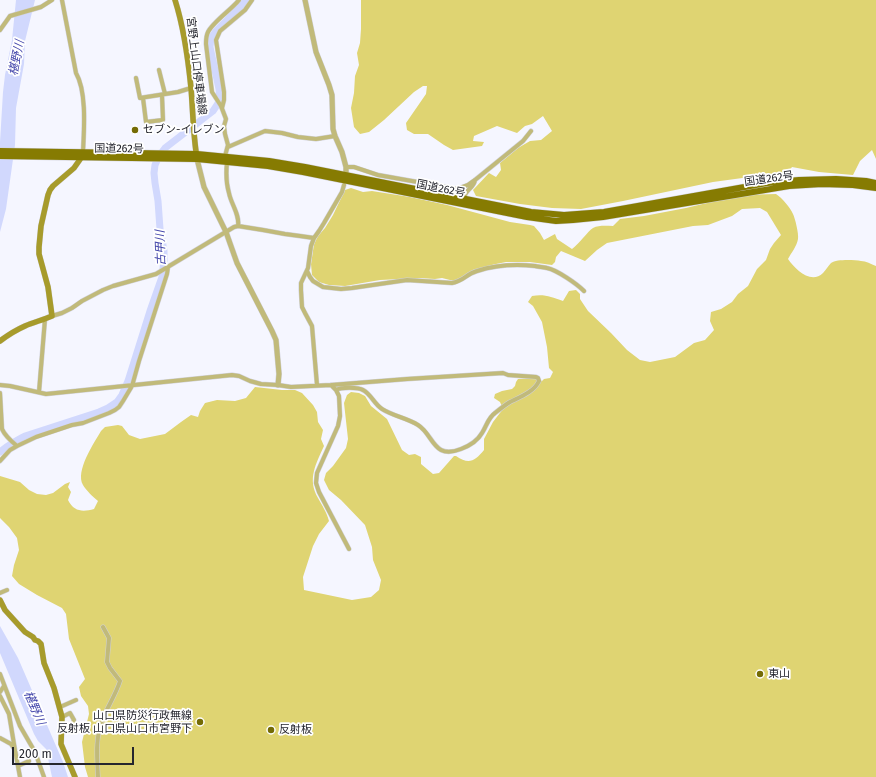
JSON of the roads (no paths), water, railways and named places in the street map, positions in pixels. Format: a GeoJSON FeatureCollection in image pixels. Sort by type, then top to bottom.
{"type":"FeatureCollection","features":[{"type":"Feature","properties":{"kind":"highway","name":"国道262号"},"geometry":{"type":"LineString","coordinates":[[0,151],[28,154],[197,157],[269,161],[305,167],[463,201],[547,214],[604,212],[783,181],[830,179],[876,183]]}},
{"type":"Feature","properties":{"kind":"highway","name":"国道262号"},"geometry":{"type":"LineString","coordinates":[[0,156],[28,154]]}},
{"type":"Feature","properties":{"kind":"highway","name":"国道262号"},"geometry":{"type":"LineString","coordinates":[[463,201],[510,214],[541,220],[556,221],[603,217],[789,186],[822,184],[853,185],[876,188]]}},
{"type":"Feature","properties":{"kind":"main road","name":"宮野上山口停車場線"},"geometry":{"type":"LineString","coordinates":[[175,0],[182,29],[191,88],[197,157]]}},
{"type":"Feature","properties":{"kind":"main road"},"geometry":{"type":"LineString","coordinates":[[0,341],[17,329],[52,316],[48,287],[39,254],[41,226],[50,190],[74,168],[82,155]]}},
{"type":"Feature","properties":{"kind":"main road"},"geometry":{"type":"LineString","coordinates":[[0,600],[4,610],[25,632],[41,644],[44,663],[60,707],[62,717],[61,744],[75,777]]}},
{"type":"Feature","properties":{"kind":"street"},"geometry":{"type":"LineString","coordinates":[[0,30],[10,16],[41,7],[52,0]]}},
{"type":"Feature","properties":{"kind":"street"},"geometry":{"type":"LineString","coordinates":[[62,0],[76,73],[80,79],[84,107],[82,155]]}},
{"type":"Feature","properties":{"kind":"street"},"geometry":{"type":"LineString","coordinates":[[238,226],[239,221],[229,194],[227,182],[226,159],[228,144],[224,126],[226,119],[212,92],[206,37],[213,25],[240,0]]}},
{"type":"Feature","properties":{"kind":"street"},"geometry":{"type":"LineString","coordinates":[[221,107],[223,106],[224,92],[216,40],[220,32],[245,10],[252,0]]}},
{"type":"Feature","properties":{"kind":"street"},"geometry":{"type":"LineString","coordinates":[[305,0],[316,52],[332,95],[333,129],[342,152],[346,170],[354,167],[378,175],[457,189],[468,185],[475,180],[523,141],[531,131]]}},
{"type":"Feature","properties":{"kind":"street"},"geometry":{"type":"LineString","coordinates":[[136,78],[140,98],[143,98],[146,122],[163,120],[163,94],[159,70]]}},
{"type":"Feature","properties":{"kind":"street"},"geometry":{"type":"LineString","coordinates":[[143,98],[178,92],[191,88]]}},
{"type":"Feature","properties":{"kind":"street"},"geometry":{"type":"LineString","coordinates":[[228,148],[265,131],[316,139],[335,136]]}},
{"type":"Feature","properties":{"kind":"street"},"geometry":{"type":"LineString","coordinates":[[197,157],[204,187],[226,232],[237,263],[276,340],[279,374],[278,385]]}},
{"type":"Feature","properties":{"kind":"street"},"geometry":{"type":"LineString","coordinates":[[463,201],[465,194],[474,185],[475,180]]}},
{"type":"Feature","properties":{"kind":"street"},"geometry":{"type":"LineString","coordinates":[[317,385],[312,326],[302,307],[301,283],[307,271],[311,246],[314,238],[342,192],[344,185]]}},
{"type":"Feature","properties":{"kind":"street"},"geometry":{"type":"LineString","coordinates":[[52,316],[62,313],[103,290],[156,274],[238,226],[314,238]]}},
{"type":"Feature","properties":{"kind":"street"},"geometry":{"type":"LineString","coordinates":[[307,271],[310,277],[323,287],[341,289],[407,280],[452,283],[459,282],[471,273],[494,266],[527,265],[554,270],[579,286],[584,291]]}},
{"type":"Feature","properties":{"kind":"street"},"geometry":{"type":"LineString","coordinates":[[0,461],[16,445],[72,425],[83,423],[115,410],[123,401],[132,386],[167,274],[167,268]]}},
{"type":"Feature","properties":{"kind":"street"},"geometry":{"type":"LineString","coordinates":[[38,392],[45,319]]}},
{"type":"Feature","properties":{"kind":"street"},"geometry":{"type":"LineString","coordinates":[[0,385],[46,394],[232,375],[261,384],[290,387],[503,373],[508,375],[536,377],[539,381],[530,392],[509,403],[492,415],[482,434],[476,440],[453,451],[444,451],[434,445],[418,424],[381,409],[364,390],[343,388],[336,390]]}},
{"type":"Feature","properties":{"kind":"street"},"geometry":{"type":"LineString","coordinates":[[331,385],[339,396],[340,416],[338,426],[317,473],[316,483],[319,492],[349,549]]}},
{"type":"Feature","properties":{"kind":"street"},"geometry":{"type":"LineString","coordinates":[[0,393],[2,429],[16,445]]}},
{"type":"Feature","properties":{"kind":"street"},"geometry":{"type":"LineString","coordinates":[[0,593],[7,590]]}},
{"type":"Feature","properties":{"kind":"street"},"geometry":{"type":"LineString","coordinates":[[98,777],[97,740],[102,719],[120,681],[107,662],[109,638],[103,627]]}},
{"type":"Feature","properties":{"kind":"street"},"geometry":{"type":"LineString","coordinates":[[0,674],[20,726],[35,752],[44,777]]}},
{"type":"Feature","properties":{"kind":"street"},"geometry":{"type":"LineString","coordinates":[[0,692],[4,686]]}},
{"type":"Feature","properties":{"kind":"street"},"geometry":{"type":"LineString","coordinates":[[0,696],[9,714],[20,777]]}},
{"type":"Feature","properties":{"kind":"street"},"geometry":{"type":"LineString","coordinates":[[60,707],[76,700]]}},
{"type":"Feature","properties":{"kind":"street"},"geometry":{"type":"LineString","coordinates":[[62,717],[70,713],[75,721]]}},
{"type":"Feature","properties":{"kind":"street"},"geometry":{"type":"LineString","coordinates":[[0,738],[11,744],[15,750]]}},
{"type":"Feature","properties":{"kind":"street"},"geometry":{"type":"LineString","coordinates":[[18,766],[29,761]]}},
{"type":"Feature","properties":{"kind":"water","name":"椹野川"},"geometry":{"type":"Polygon","coordinates":[[[16,0],[35,0],[25,41],[24,64],[16,108],[15,145],[6,209],[0,232],[0,142],[3,92],[12,40],[16,0]]]}},
{"type":"Feature","properties":{"kind":"water","name":"椹野川"},"geometry":{"type":"Polygon","coordinates":[[[0,626],[18,658],[63,762],[68,777],[52,777],[46,749],[38,741],[34,734],[0,653],[0,626]]]}},
{"type":"Feature","properties":{"kind":"waterway","name":"古甲川"},"geometry":{"type":"LineString","coordinates":[[0,452],[25,436],[108,408],[117,402],[122,395],[162,277],[164,251],[155,183],[155,165],[165,148],[213,111],[217,105],[220,99],[210,47],[211,38],[246,0]]}},
{"type":"Feature","properties":{"kind":"place","name":"セブン-イレブン"},"geometry":{"type":"Point","coordinates":[135,130]}},
{"type":"Feature","properties":{"kind":"place","name":"東山"},"geometry":{"type":"Point","coordinates":[760,674]}},
{"type":"Feature","properties":{"kind":"place","name":"山口県防災行政無線 反射板 山口県山口市宮野下"},"geometry":{"type":"Point","coordinates":[200,722]}},
{"type":"Feature","properties":{"kind":"place","name":"反射板"},"geometry":{"type":"Point","coordinates":[271,730]}}]}
